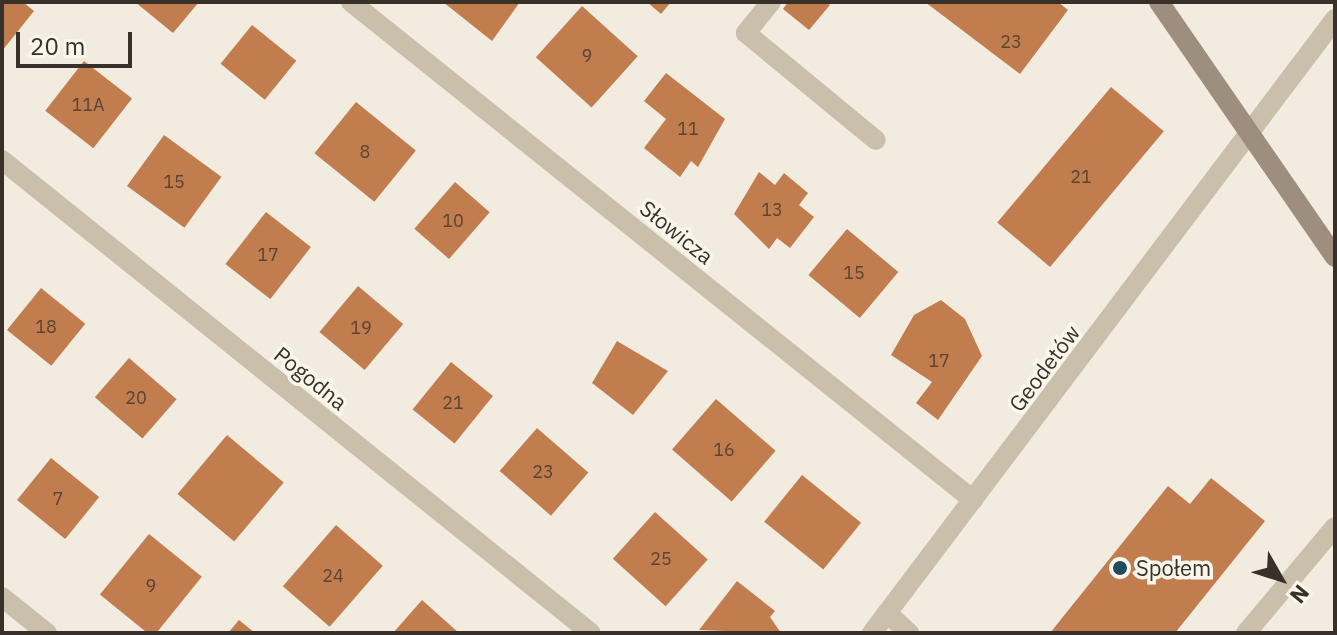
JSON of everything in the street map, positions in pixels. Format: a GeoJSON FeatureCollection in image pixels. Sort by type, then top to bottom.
{"type":"FeatureCollection","features":[{"type":"Feature","properties":{"kind":"street","name":"Słowicza"},"geometry":{"type":"LineString","coordinates":[[351,2],[973,500]]}},
{"type":"Feature","properties":{"kind":"street"},"geometry":{"type":"LineString","coordinates":[[771,2],[746,33],[876,140]]}},
{"type":"Feature","properties":{"kind":"street"},"geometry":{"type":"LineString","coordinates":[[1159,2],[1253,131],[1335,257]]}},
{"type":"Feature","properties":{"kind":"street","name":"Geodetów"},"geometry":{"type":"LineString","coordinates":[[872,633],[1335,19]]}},
{"type":"Feature","properties":{"kind":"street","name":"Pogodna"},"geometry":{"type":"LineString","coordinates":[[2,160],[591,633]]}},
{"type":"Feature","properties":{"kind":"street"},"geometry":{"type":"LineString","coordinates":[[1246,633],[1335,527]]}},
{"type":"Feature","properties":{"kind":"street"},"geometry":{"type":"LineString","coordinates":[[2,597],[47,633]]}},
{"type":"Feature","properties":{"kind":"street"},"geometry":{"type":"LineString","coordinates":[[887,613],[909,633]]}},
{"type":"Feature","properties":{"kind":"building"},"geometry":{"type":"Polygon","coordinates":[[[2,2],[23,2],[34,11],[2,51],[2,2]]]}},
{"type":"Feature","properties":{"kind":"building"},"geometry":{"type":"Polygon","coordinates":[[[135,2],[199,2],[173,33],[135,2]]]}},
{"type":"Feature","properties":{"kind":"building"},"geometry":{"type":"Polygon","coordinates":[[[443,2],[520,2],[492,41],[443,2]]]}},
{"type":"Feature","properties":{"kind":"building"},"geometry":{"type":"Polygon","coordinates":[[[647,2],[671,2],[661,14],[647,2]]]}},
{"type":"Feature","properties":{"kind":"building"},"geometry":{"type":"Polygon","coordinates":[[[788,2],[826,2],[830,5],[809,30],[783,9],[788,2]]]}},
{"type":"Feature","properties":{"kind":"building"},"geometry":{"type":"Polygon","coordinates":[[[925,2],[1058,2],[1068,10],[1020,74],[925,2]]]}},
{"type":"Feature","properties":{"kind":"building"},"geometry":{"type":"Polygon","coordinates":[[[582,6],[638,56],[592,107],[536,57],[582,6]]]}},
{"type":"Feature","properties":{"kind":"building"},"geometry":{"type":"Polygon","coordinates":[[[252,25],[296,61],[265,100],[221,64],[252,25]]]}},
{"type":"Feature","properties":{"kind":"building"},"geometry":{"type":"Polygon","coordinates":[[[84,61],[132,99],[93,148],[45,111],[84,61]]]}},
{"type":"Feature","properties":{"kind":"building"},"geometry":{"type":"Polygon","coordinates":[[[666,73],[725,119],[698,167],[691,161],[680,177],[644,148],[666,119],[644,101],[666,73]]]}},
{"type":"Feature","properties":{"kind":"building"},"geometry":{"type":"Polygon","coordinates":[[[1111,87],[1164,131],[1050,267],[997,223],[1111,87]]]}},
{"type":"Feature","properties":{"kind":"building"},"geometry":{"type":"Polygon","coordinates":[[[356,102],[416,150],[374,202],[314,153],[356,102]]]}},
{"type":"Feature","properties":{"kind":"building"},"geometry":{"type":"Polygon","coordinates":[[[164,135],[221,177],[184,228],[127,186],[164,135]]]}},
{"type":"Feature","properties":{"kind":"building"},"geometry":{"type":"Polygon","coordinates":[[[759,172],[775,185],[784,173],[808,193],[799,205],[814,217],[790,248],[777,238],[769,249],[734,214],[759,172]]]}},
{"type":"Feature","properties":{"kind":"building"},"geometry":{"type":"Polygon","coordinates":[[[455,182],[490,212],[449,259],[414,229],[455,182]]]}},
{"type":"Feature","properties":{"kind":"building"},"geometry":{"type":"Polygon","coordinates":[[[266,212],[311,247],[270,299],[225,264],[266,212]]]}},
{"type":"Feature","properties":{"kind":"building"},"geometry":{"type":"Polygon","coordinates":[[[847,229],[898,272],[860,318],[808,275],[847,229]]]}},
{"type":"Feature","properties":{"kind":"building"},"geometry":{"type":"Polygon","coordinates":[[[358,286],[403,324],[365,370],[319,332],[358,286]]]}},
{"type":"Feature","properties":{"kind":"building"},"geometry":{"type":"Polygon","coordinates":[[[41,288],[85,324],[51,366],[7,330],[41,288]]]}},
{"type":"Feature","properties":{"kind":"building"},"geometry":{"type":"Polygon","coordinates":[[[941,300],[965,319],[982,356],[938,420],[916,403],[932,382],[891,355],[914,315],[941,300]]]}},
{"type":"Feature","properties":{"kind":"building"},"geometry":{"type":"Polygon","coordinates":[[[617,341],[668,371],[633,415],[592,383],[617,341]]]}},
{"type":"Feature","properties":{"kind":"building"},"geometry":{"type":"Polygon","coordinates":[[[129,358],[177,399],[142,439],[95,397],[129,358]]]}},
{"type":"Feature","properties":{"kind":"building"},"geometry":{"type":"Polygon","coordinates":[[[451,362],[493,396],[455,443],[413,409],[451,362]]]}},
{"type":"Feature","properties":{"kind":"building"},"geometry":{"type":"Polygon","coordinates":[[[716,399],[776,451],[732,501],[672,450],[716,399]]]}},
{"type":"Feature","properties":{"kind":"building"},"geometry":{"type":"Polygon","coordinates":[[[537,428],[588,473],[551,516],[500,471],[537,428]]]}},
{"type":"Feature","properties":{"kind":"building"},"geometry":{"type":"Polygon","coordinates":[[[227,435],[284,483],[234,542],[178,494],[227,435]]]}},
{"type":"Feature","properties":{"kind":"building"},"geometry":{"type":"Polygon","coordinates":[[[51,458],[99,497],[65,539],[17,500],[51,458]]]}},
{"type":"Feature","properties":{"kind":"building"},"geometry":{"type":"Polygon","coordinates":[[[802,475],[861,523],[823,569],[764,522],[802,475]]]}},
{"type":"Feature","properties":{"kind":"building"},"geometry":{"type":"Polygon","coordinates":[[[1211,478],[1265,521],[1175,633],[1050,633],[1168,486],[1190,504],[1211,478]]]}},
{"type":"Feature","properties":{"kind":"building"},"geometry":{"type":"Polygon","coordinates":[[[655,512],[708,560],[666,606],[613,559],[655,512]]]}},
{"type":"Feature","properties":{"kind":"building"},"geometry":{"type":"Polygon","coordinates":[[[336,525],[383,566],[330,627],[283,586],[336,525]]]}},
{"type":"Feature","properties":{"kind":"building"},"geometry":{"type":"Polygon","coordinates":[[[149,534],[202,577],[156,633],[147,633],[100,595],[149,534]]]}},
{"type":"Feature","properties":{"kind":"building"},"geometry":{"type":"Polygon","coordinates":[[[737,581],[775,611],[770,617],[781,633],[699,630],[737,581]]]}},
{"type":"Feature","properties":{"kind":"building"},"geometry":{"type":"Polygon","coordinates":[[[422,600],[459,633],[393,633],[422,600]]]}},
{"type":"Feature","properties":{"kind":"building"},"geometry":{"type":"Polygon","coordinates":[[[239,620],[255,633],[228,633],[239,620]]]}},
{"type":"Feature","properties":{"kind":"place","name":"Społem"},"geometry":{"type":"Point","coordinates":[1120,568]}}]}
